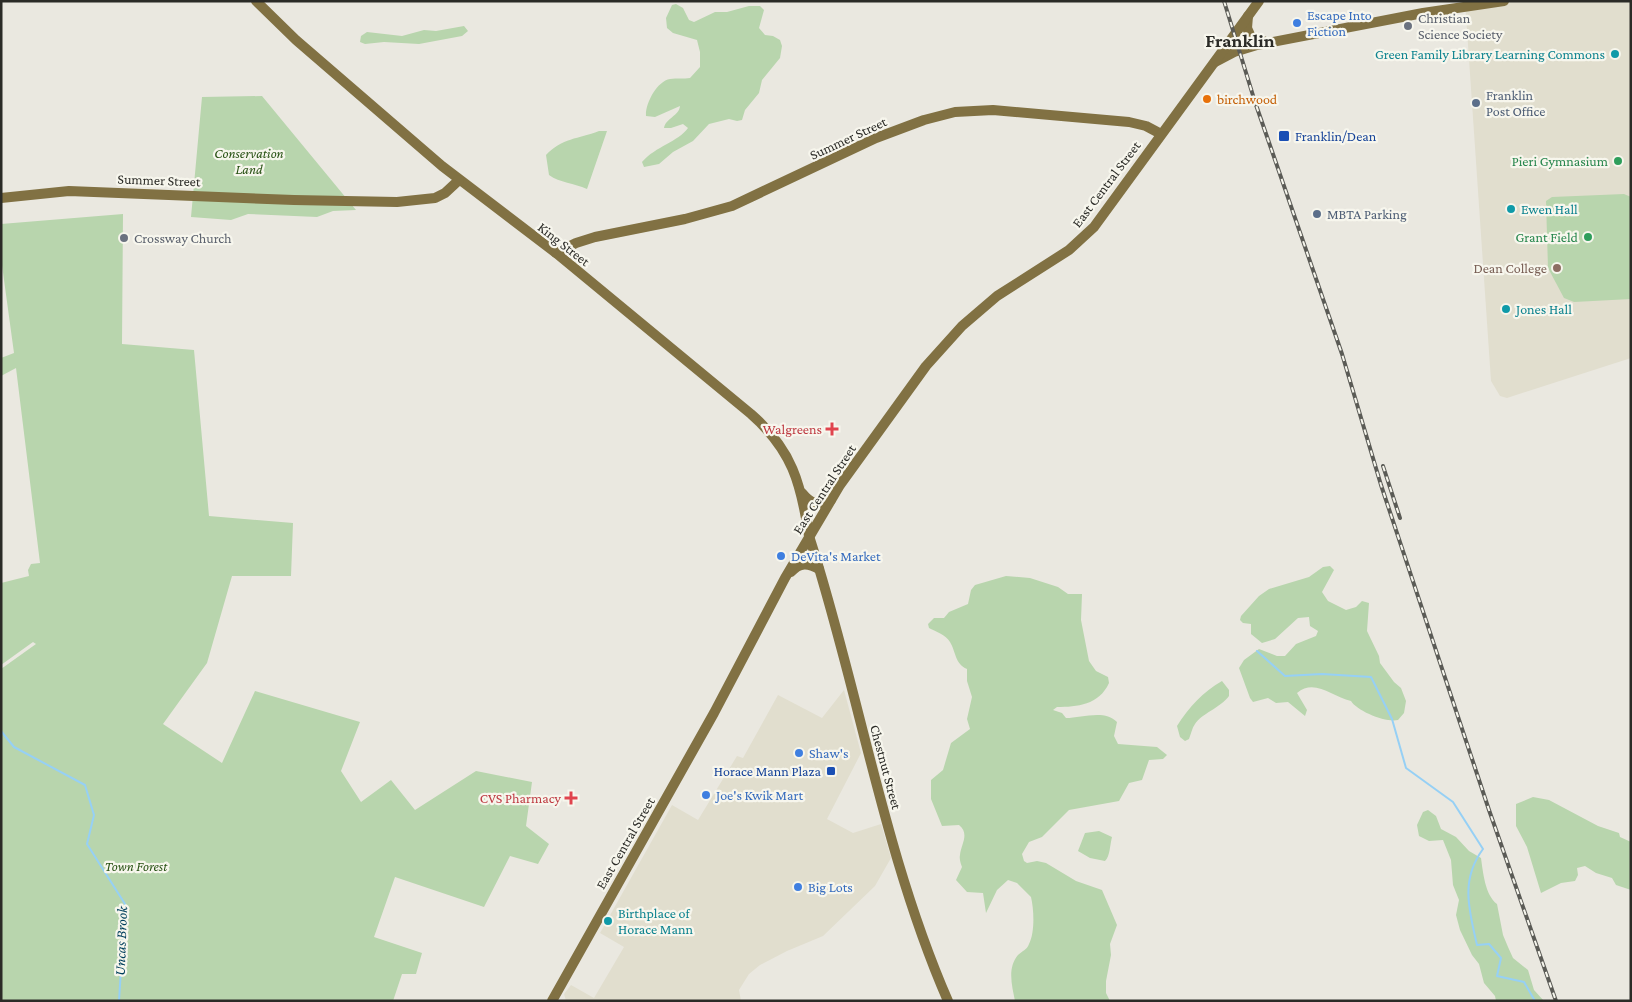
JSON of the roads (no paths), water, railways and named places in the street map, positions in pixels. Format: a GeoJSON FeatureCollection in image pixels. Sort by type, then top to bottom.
{"type":"FeatureCollection","features":[{"type":"Feature","properties":{"kind":"main road","name":"King Street"},"geometry":{"type":"LineString","coordinates":[[256,1],[296,40],[459,180],[556,253],[768,429],[782,446],[801,491],[809,536]]}},
{"type":"Feature","properties":{"kind":"main road","name":"East Central Street"},"geometry":{"type":"LineString","coordinates":[[552,1001],[714,713],[785,578],[830,500],[916,378],[944,344],[997,296],[1082,240],[1108,210],[1211,64],[1259,1]]}},
{"type":"Feature","properties":{"kind":"main road"},"geometry":{"type":"LineString","coordinates":[[1211,64],[1237,50],[1461,4],[1504,1]]}},
{"type":"Feature","properties":{"kind":"main road"},"geometry":{"type":"LineString","coordinates":[[1248,15],[1247,28],[1251,37],[1270,43]]}},
{"type":"Feature","properties":{"kind":"main road","name":"Summer Street"},"geometry":{"type":"LineString","coordinates":[[556,253],[576,242],[590,238],[685,219],[732,206],[876,138],[924,120],[955,112],[993,110],[1129,122],[1146,126],[1161,134]]}},
{"type":"Feature","properties":{"kind":"main road","name":"Summer Street"},"geometry":{"type":"LineString","coordinates":[[1,198],[69,191],[397,202],[435,198],[445,193],[459,180]]}},
{"type":"Feature","properties":{"kind":"main road"},"geometry":{"type":"LineString","coordinates":[[801,491],[809,502],[816,504],[830,500]]}},
{"type":"Feature","properties":{"kind":"main road","name":"Chestnut Street"},"geometry":{"type":"LineString","coordinates":[[809,536],[909,896],[948,1001]]}},
{"type":"Feature","properties":{"kind":"main road"},"geometry":{"type":"LineString","coordinates":[[785,578],[797,566],[804,564],[819,569]]}},
{"type":"Feature","properties":{"kind":"waterway"},"geometry":{"type":"LineString","coordinates":[[1257,651],[1285,676],[1322,674],[1371,677],[1392,719],[1406,768],[1453,802],[1483,849],[1471,872],[1468,896],[1477,945],[1489,944],[1501,958],[1497,976],[1524,982],[1535,1001]]}},
{"type":"Feature","properties":{"kind":"waterway","name":"Uncas Brook"},"geometry":{"type":"LineString","coordinates":[[1,731],[14,747],[85,785],[94,815],[87,844],[125,904],[119,1001]]}},
{"type":"Feature","properties":{"kind":"railway"},"geometry":{"type":"LineString","coordinates":[[1224,1],[1255,102],[1342,354],[1381,485],[1489,810],[1556,1001]]}},
{"type":"Feature","properties":{"kind":"railway"},"geometry":{"type":"LineString","coordinates":[[1383,466],[1400,518]]}},
{"type":"Feature","properties":{"kind":"place","name":"Escape Into Fiction"},"geometry":{"type":"Point","coordinates":[1297,23]}},
{"type":"Feature","properties":{"kind":"place","name":"Christian Science Society"},"geometry":{"type":"Point","coordinates":[1408,26]}},
{"type":"Feature","properties":{"kind":"place","name":"Green Family Library Learning Commons"},"geometry":{"type":"Point","coordinates":[1615,54]}},
{"type":"Feature","properties":{"kind":"place","name":"birchwood"},"geometry":{"type":"Point","coordinates":[1207,99]}},
{"type":"Feature","properties":{"kind":"place","name":"Franklin Post Office"},"geometry":{"type":"Point","coordinates":[1476,103]}},
{"type":"Feature","properties":{"kind":"place","name":"Franklin/Dean"},"geometry":{"type":"Point","coordinates":[1284,136]}},
{"type":"Feature","properties":{"kind":"place","name":"Pieri Gymnasium"},"geometry":{"type":"Point","coordinates":[1618,161]}},
{"type":"Feature","properties":{"kind":"place","name":"Ewen Hall"},"geometry":{"type":"Point","coordinates":[1511,209]}},
{"type":"Feature","properties":{"kind":"place","name":"MBTA Parking"},"geometry":{"type":"Point","coordinates":[1317,214]}},
{"type":"Feature","properties":{"kind":"place","name":"Grant Field"},"geometry":{"type":"Point","coordinates":[1588,237]}},
{"type":"Feature","properties":{"kind":"place","name":"Crossway Church"},"geometry":{"type":"Point","coordinates":[124,238]}},
{"type":"Feature","properties":{"kind":"place","name":"Dean College"},"geometry":{"type":"Point","coordinates":[1557,268]}},
{"type":"Feature","properties":{"kind":"place","name":"Jones Hall"},"geometry":{"type":"Point","coordinates":[1506,309]}},
{"type":"Feature","properties":{"kind":"place","name":"Walgreens"},"geometry":{"type":"Point","coordinates":[832,429]}},
{"type":"Feature","properties":{"kind":"place","name":"DeVita's Market"},"geometry":{"type":"Point","coordinates":[781,556]}},
{"type":"Feature","properties":{"kind":"place","name":"Shaw's"},"geometry":{"type":"Point","coordinates":[799,753]}},
{"type":"Feature","properties":{"kind":"place","name":"Horace Mann Plaza"},"geometry":{"type":"Point","coordinates":[831,771]}},
{"type":"Feature","properties":{"kind":"place","name":"Joe's Kwik Mart"},"geometry":{"type":"Point","coordinates":[706,795]}},
{"type":"Feature","properties":{"kind":"place","name":"CVS Pharmacy"},"geometry":{"type":"Point","coordinates":[571,798]}},
{"type":"Feature","properties":{"kind":"place","name":"Big Lots"},"geometry":{"type":"Point","coordinates":[798,887]}},
{"type":"Feature","properties":{"kind":"place","name":"Birthplace of Horace Mann"},"geometry":{"type":"Point","coordinates":[608,921]}},
{"type":"Feature","properties":{"kind":"district","name":"Franklin"},"geometry":{"type":"Point","coordinates":[1240,40]}},
{"type":"Feature","properties":{"kind":"park label","name":"Conservation Land"},"geometry":{"type":"Point","coordinates":[249,162]}},
{"type":"Feature","properties":{"kind":"park label","name":"Town Forest"},"geometry":{"type":"Point","coordinates":[136,866]}}]}
